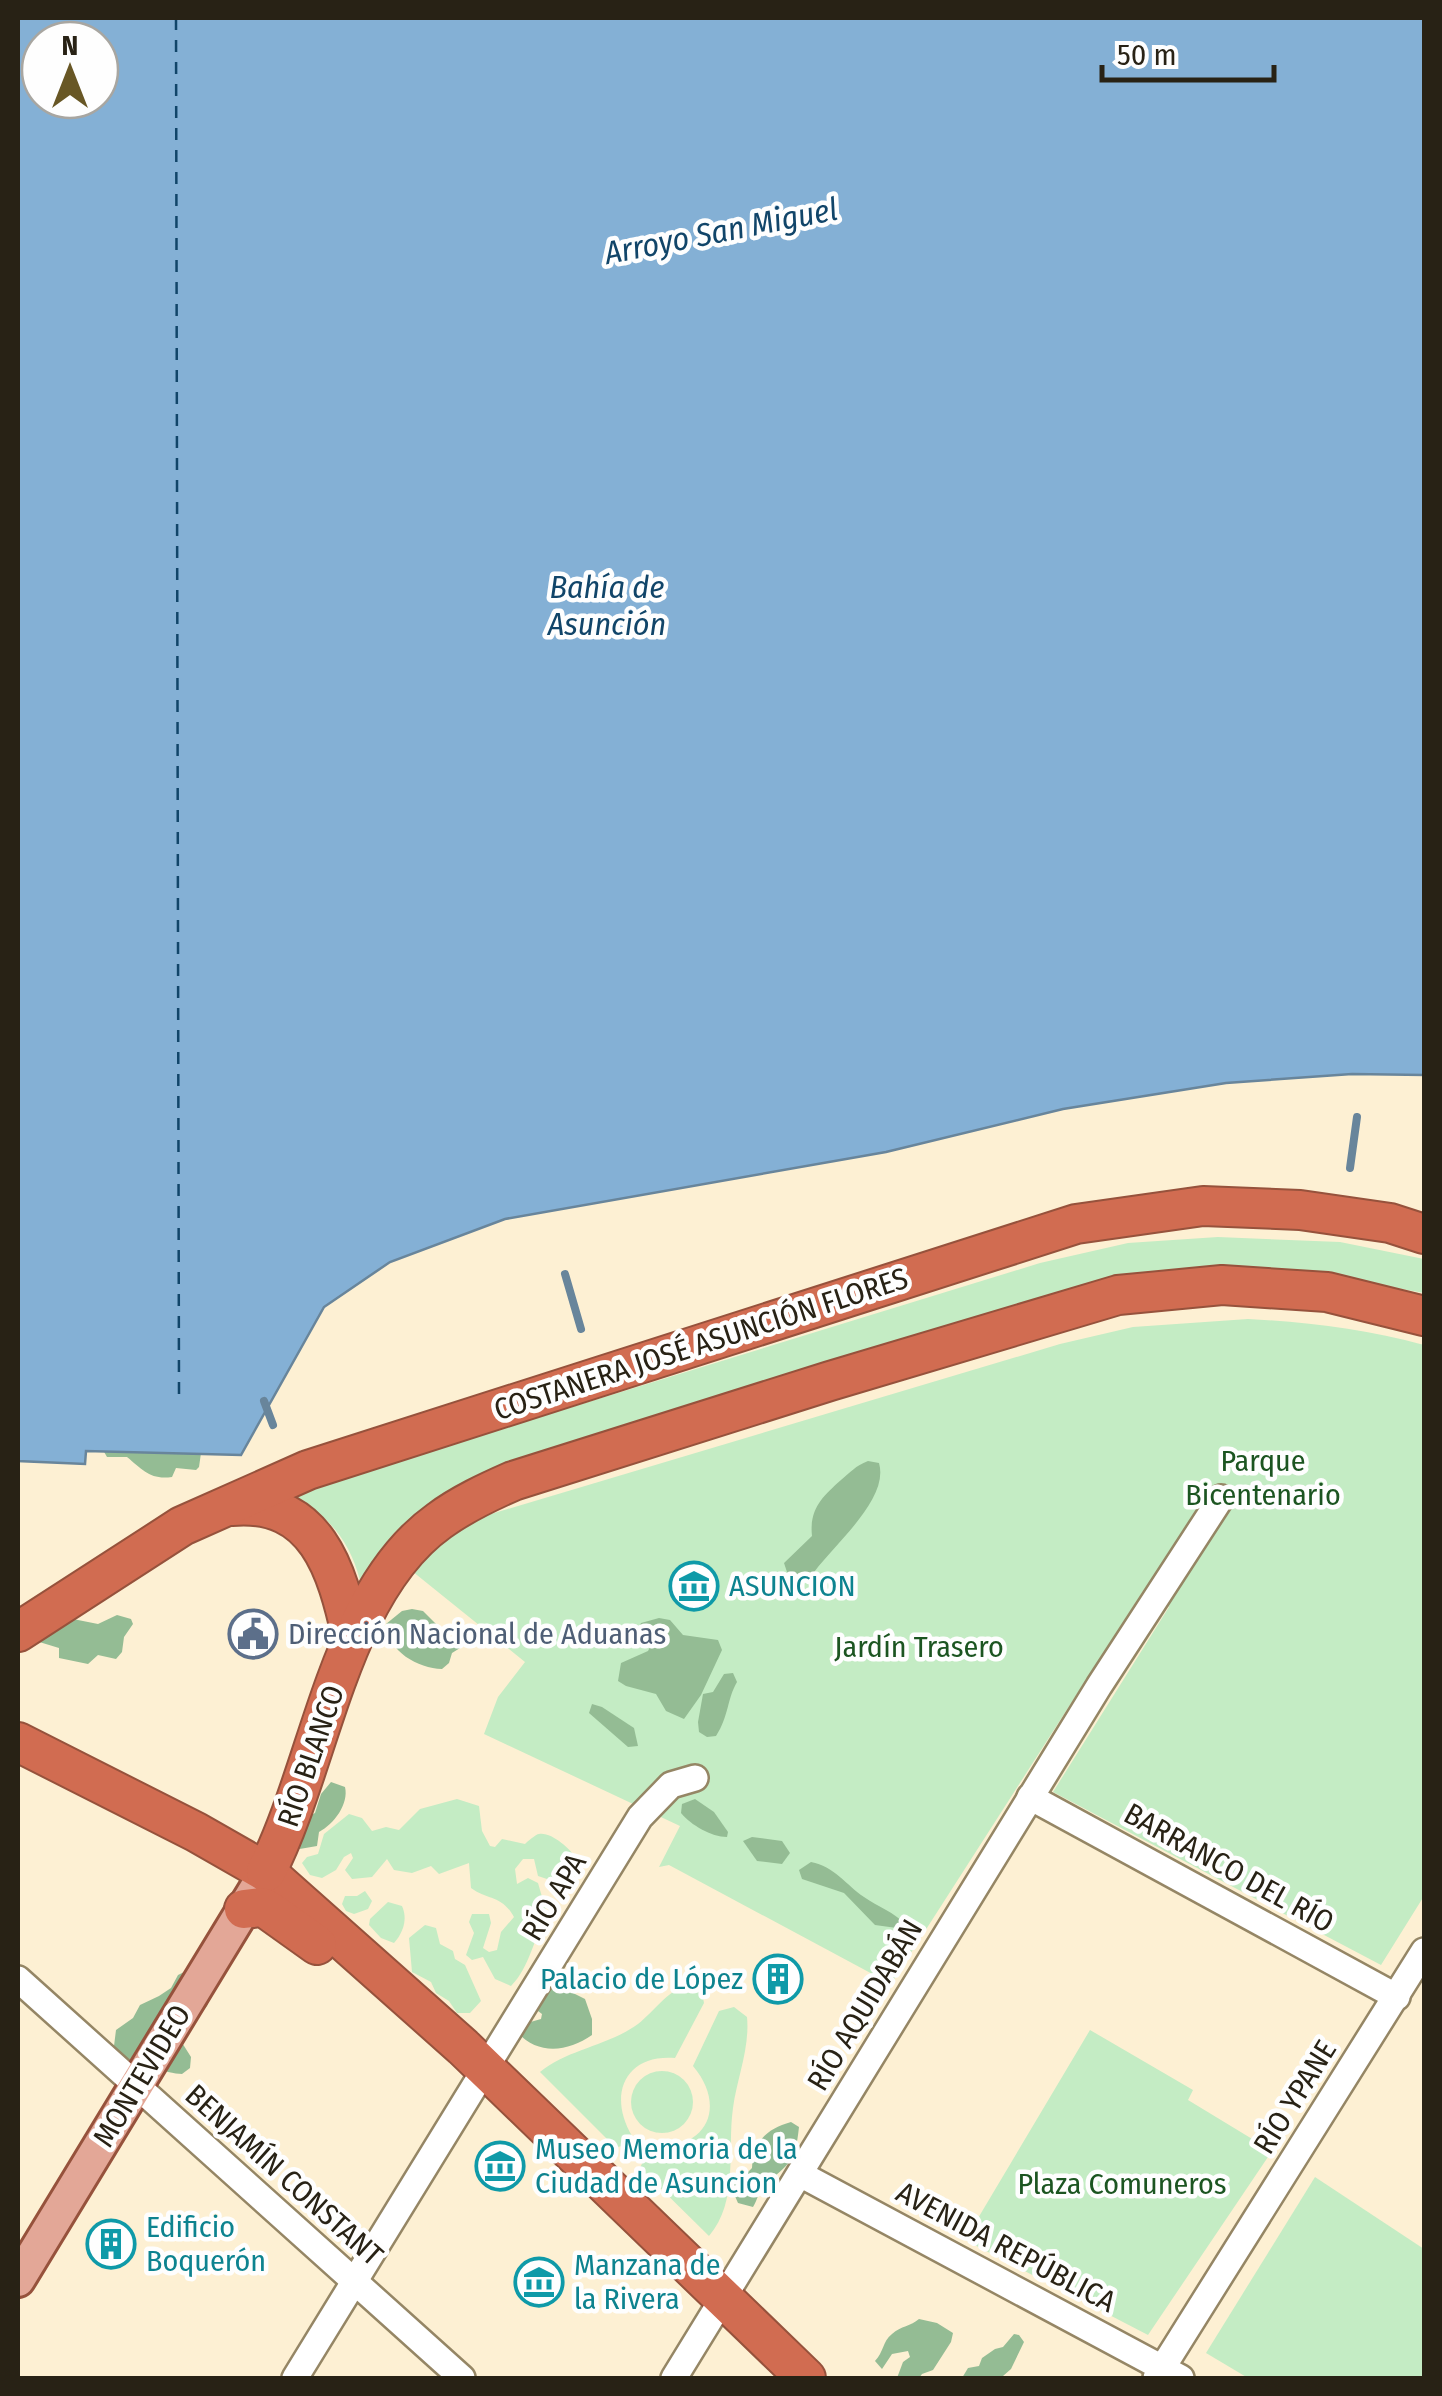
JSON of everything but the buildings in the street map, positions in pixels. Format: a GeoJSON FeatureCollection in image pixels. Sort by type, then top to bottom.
{"type":"FeatureCollection","features":[{"type":"Feature","properties":{"kind":"highway","name":"COSTANERA JOSÉ ASUNCIÓN FLORES"},"geometry":{"type":"LineString","coordinates":[[18,1632],[182,1526],[308,1470],[1076,1224],[1203,1206],[1300,1210],[1390,1223],[1424,1234]]}},
{"type":"Feature","properties":{"kind":"highway"},"geometry":{"type":"LineString","coordinates":[[352,1638],[376,1594],[417,1540],[477,1497],[513,1481],[830,1381],[1118,1296],[1222,1285],[1326,1292],[1424,1316]]}},
{"type":"Feature","properties":{"kind":"highway"},"geometry":{"type":"LineString","coordinates":[[222,1506],[266,1507],[289,1517],[311,1534],[330,1558],[352,1638]]}},
{"type":"Feature","properties":{"kind":"highway","name":"RÍO BLANCO"},"geometry":{"type":"LineString","coordinates":[[266,1872],[299,1799],[352,1638]]}},
{"type":"Feature","properties":{"kind":"highway"},"geometry":{"type":"LineString","coordinates":[[18,1742],[266,1872],[474,2058],[806,2378]]}},
{"type":"Feature","properties":{"kind":"highway"},"geometry":{"type":"LineString","coordinates":[[244,1909],[268,1910],[474,2058]]}},
{"type":"Feature","properties":{"kind":"main road","name":"MONTEVIDEO"},"geometry":{"type":"LineString","coordinates":[[18,2280],[266,1872]]}},
{"type":"Feature","properties":{"kind":"street","name":"RÍO AQUIDABÁN"},"geometry":{"type":"LineString","coordinates":[[674,2378],[1030,1797],[1222,1498]]}},
{"type":"Feature","properties":{"kind":"street","name":"RÍO APA"},"geometry":{"type":"LineString","coordinates":[[295,2378],[354,2282],[474,2058],[640,1817],[671,1785],[695,1778]]}},
{"type":"Feature","properties":{"kind":"street","name":"BARRANCO DEL RÍO"},"geometry":{"type":"LineString","coordinates":[[1030,1797],[1397,1996]]}},
{"type":"Feature","properties":{"kind":"street","name":"RÍO YPANE"},"geometry":{"type":"LineString","coordinates":[[1166,2375],[1424,1952]]}},
{"type":"Feature","properties":{"kind":"street","name":"BENJAMÍN CONSTANT"},"geometry":{"type":"LineString","coordinates":[[18,1979],[462,2378]]}},
{"type":"Feature","properties":{"kind":"street","name":"AVENIDA REPÚBLICA"},"geometry":{"type":"LineString","coordinates":[[800,2174],[1166,2375]]}},
{"type":"Feature","properties":{"kind":"green space"},"geometry":{"type":"Polygon","coordinates":[[[1218,1237],[1340,1242],[1424,1259],[1424,1293],[1336,1277],[1091,1285],[1050,1295],[467,1488],[394,1533],[360,1580],[334,1528],[313,1509],[286,1495],[1040,1263],[1128,1243],[1218,1237]]]}},
{"type":"Feature","properties":{"kind":"green space","name":"Parque Bicentenario"},"geometry":{"type":"Polygon","coordinates":[[[1248,1319],[1337,1327],[1424,1345],[1424,1896],[1381,1965],[1053,1792],[1169,1607],[1143,1591],[891,1984],[669,1865],[659,1867],[680,1826],[484,1734],[498,1697],[525,1662],[407,1567],[459,1527],[491,1514],[1060,1344],[1133,1327],[1248,1319]]]}},
{"type":"Feature","properties":{"kind":"green space"},"geometry":{"type":"Polygon","coordinates":[[[103,1450],[201,1453],[196,1470],[176,1468],[172,1477],[164,1478],[147,1473],[127,1457],[107,1457],[103,1450]]]}},
{"type":"Feature","properties":{"kind":"green space"},"geometry":{"type":"Polygon","coordinates":[[[868,1461],[879,1463],[876,1493],[856,1524],[802,1583],[787,1572],[784,1563],[812,1536],[815,1511],[823,1498],[853,1469],[868,1461]]]}},
{"type":"Feature","properties":{"kind":"green space"},"geometry":{"type":"Polygon","coordinates":[[[402,1611],[423,1611],[460,1648],[442,1669],[414,1662],[392,1643],[386,1624],[402,1611]]]}},
{"type":"Feature","properties":{"kind":"green space"},"geometry":{"type":"Polygon","coordinates":[[[117,1615],[131,1619],[133,1624],[116,1659],[98,1655],[88,1664],[59,1658],[59,1648],[36,1641],[73,1619],[98,1624],[117,1615]]]}},
{"type":"Feature","properties":{"kind":"green space"},"geometry":{"type":"Polygon","coordinates":[[[659,1618],[670,1620],[683,1635],[718,1640],[722,1650],[701,1695],[684,1719],[666,1711],[656,1694],[618,1681],[621,1663],[648,1651],[652,1643],[637,1631],[641,1623],[659,1618]]]}},
{"type":"Feature","properties":{"kind":"green space"},"geometry":{"type":"Polygon","coordinates":[[[733,1673],[737,1682],[723,1722],[716,1736],[707,1737],[699,1732],[698,1722],[703,1694],[713,1692],[724,1674],[733,1673]]]}},
{"type":"Feature","properties":{"kind":"green space"},"geometry":{"type":"Polygon","coordinates":[[[592,1704],[634,1728],[638,1746],[628,1747],[589,1713],[592,1704]]]}},
{"type":"Feature","properties":{"kind":"green space"},"geometry":{"type":"Polygon","coordinates":[[[331,1782],[345,1787],[339,1813],[319,1832],[317,1846],[288,1851],[299,1821],[315,1813],[321,1794],[331,1782]]]}},
{"type":"Feature","properties":{"kind":"green space"},"geometry":{"type":"Polygon","coordinates":[[[457,1799],[479,1806],[482,1831],[490,1846],[495,1847],[502,1839],[525,1844],[544,1834],[560,1842],[576,1858],[570,1883],[559,1896],[553,1895],[547,1879],[538,1876],[534,1859],[523,1859],[515,1869],[517,1884],[528,1878],[538,1883],[547,1914],[523,1970],[511,1986],[495,1979],[483,1957],[472,1960],[466,1955],[474,1933],[469,1922],[472,1914],[489,1914],[491,1923],[483,1948],[489,1952],[497,1950],[501,1932],[514,1917],[499,1901],[471,1888],[469,1863],[439,1874],[431,1866],[412,1873],[394,1870],[387,1859],[372,1877],[352,1879],[345,1870],[353,1858],[351,1853],[336,1870],[322,1878],[310,1875],[302,1863],[318,1854],[324,1834],[349,1814],[362,1818],[372,1831],[386,1827],[399,1830],[420,1809],[457,1799]]]}},
{"type":"Feature","properties":{"kind":"green space"},"geometry":{"type":"Polygon","coordinates":[[[695,1799],[714,1812],[728,1832],[727,1837],[702,1830],[681,1813],[682,1804],[695,1799]]]}},
{"type":"Feature","properties":{"kind":"green space"},"geometry":{"type":"Polygon","coordinates":[[[752,1837],[782,1841],[790,1853],[782,1864],[757,1861],[743,1841],[752,1837]]]}},
{"type":"Feature","properties":{"kind":"green space"},"geometry":{"type":"Polygon","coordinates":[[[811,1862],[833,1872],[896,1916],[905,1924],[904,1929],[875,1925],[844,1893],[802,1879],[799,1870],[811,1862]]]}},
{"type":"Feature","properties":{"kind":"green space"},"geometry":{"type":"Polygon","coordinates":[[[365,1891],[372,1901],[368,1909],[354,1914],[346,1911],[342,1904],[345,1896],[365,1891]]]}},
{"type":"Feature","properties":{"kind":"green space"},"geometry":{"type":"Polygon","coordinates":[[[388,1902],[402,1906],[405,1916],[394,1943],[381,1938],[369,1925],[370,1919],[388,1902]]]}},
{"type":"Feature","properties":{"kind":"green space"},"geometry":{"type":"Polygon","coordinates":[[[425,1925],[436,1928],[440,1944],[453,1951],[455,1959],[465,1965],[481,2001],[470,2013],[457,2013],[449,2001],[436,1993],[431,1982],[412,1972],[409,1938],[425,1925]]]}},
{"type":"Feature","properties":{"kind":"green space"},"geometry":{"type":"Polygon","coordinates":[[[188,1970],[216,1982],[207,2006],[179,2038],[191,2057],[190,2068],[176,2073],[119,2055],[114,2046],[116,2030],[133,2018],[140,2005],[171,1988],[178,1975],[188,1970]]]}},
{"type":"Feature","properties":{"kind":"green space"},"geometry":{"type":"Polygon","coordinates":[[[694,1984],[704,2003],[675,2058],[643,2063],[625,2080],[621,2106],[632,2136],[626,2146],[615,2147],[540,2072],[563,2058],[614,2038],[638,2024],[678,1989],[694,1984]]]}},
{"type":"Feature","properties":{"kind":"green space"},"geometry":{"type":"Polygon","coordinates":[[[549,1988],[585,1999],[592,2019],[592,2035],[554,2049],[535,2045],[518,2033],[520,2025],[541,2019],[542,2014],[534,2008],[549,1988]]]}},
{"type":"Feature","properties":{"kind":"green space"},"geometry":{"type":"Polygon","coordinates":[[[734,2007],[747,2017],[747,2040],[733,2108],[725,2207],[709,2236],[640,2168],[650,2146],[685,2142],[705,2124],[709,2097],[693,2066],[719,2011],[734,2007]]]}},
{"type":"Feature","properties":{"kind":"green space","name":"Plaza Comuneros"},"geometry":{"type":"Polygon","coordinates":[[[1090,2030],[1193,2090],[1188,2100],[1272,2151],[1148,2335],[965,2240],[1090,2030]]]}},
{"type":"Feature","properties":{"kind":"green space"},"geometry":{"type":"Polygon","coordinates":[[[662,2071],[684,2080],[693,2102],[684,2124],[662,2133],[640,2124],[631,2102],[640,2080],[662,2071]]]}},
{"type":"Feature","properties":{"kind":"green space"},"geometry":{"type":"Polygon","coordinates":[[[791,2122],[799,2127],[790,2161],[763,2187],[753,2207],[738,2203],[730,2185],[751,2176],[741,2179],[752,2168],[762,2138],[791,2122]]]}},
{"type":"Feature","properties":{"kind":"green space"},"geometry":{"type":"Polygon","coordinates":[[[1315,2177],[1424,2249],[1424,2378],[1248,2378],[1206,2353],[1315,2177]]]}},
{"type":"Feature","properties":{"kind":"green space"},"geometry":{"type":"Polygon","coordinates":[[[919,2319],[937,2323],[953,2333],[951,2342],[933,2370],[919,2378],[897,2378],[903,2362],[910,2357],[908,2351],[892,2354],[882,2369],[875,2361],[892,2334],[919,2319]]]}},
{"type":"Feature","properties":{"kind":"green space"},"geometry":{"type":"Polygon","coordinates":[[[1014,2334],[1024,2342],[1005,2378],[962,2378],[968,2368],[979,2366],[982,2358],[1003,2347],[1014,2334]]]}},
{"type":"Feature","properties":{"kind":"water","name":"Bahía de Asunción"},"geometry":{"type":"Polygon","coordinates":[[[18,18],[1424,18],[1424,1075],[1352,1074],[1226,1083],[1063,1109],[886,1152],[505,1219],[390,1262],[324,1307],[241,1455],[86,1451],[85,1464],[18,1461],[18,18]]]}},
{"type":"Feature","properties":{"kind":"waterway"},"geometry":{"type":"LineString","coordinates":[[1350,1168],[1357,1117]]}},
{"type":"Feature","properties":{"kind":"waterway"},"geometry":{"type":"LineString","coordinates":[[565,1274],[581,1329]]}},
{"type":"Feature","properties":{"kind":"waterway"},"geometry":{"type":"LineString","coordinates":[[264,1401],[273,1425]]}},
{"type":"Feature","properties":{"kind":"ferry route"},"geometry":{"type":"LineString","coordinates":[[176,18],[179,1394]]}},
{"type":"Feature","properties":{"kind":"place","name":"ASUNCION"},"geometry":{"type":"Point","coordinates":[694,1586]}},
{"type":"Feature","properties":{"kind":"place","name":"Dirección Nacional de Aduanas"},"geometry":{"type":"Point","coordinates":[253,1634]}},
{"type":"Feature","properties":{"kind":"place","name":"Palacio de López"},"geometry":{"type":"Point","coordinates":[778,1979]}},
{"type":"Feature","properties":{"kind":"place","name":"Museo Memoria de la Ciudad de Asuncion"},"geometry":{"type":"Point","coordinates":[500,2166]}},
{"type":"Feature","properties":{"kind":"place","name":"Edificio Boquerón"},"geometry":{"type":"Point","coordinates":[111,2244]}},
{"type":"Feature","properties":{"kind":"place","name":"Manzana de la Rivera"},"geometry":{"type":"Point","coordinates":[539,2282]}},
{"type":"Feature","properties":{"kind":"water label","name":"Arroyo San Miguel"},"geometry":{"type":"Point","coordinates":[721,231]}},
{"type":"Feature","properties":{"kind":"park label","name":"Jardín Trasero"},"geometry":{"type":"Point","coordinates":[919,1647]}}]}
